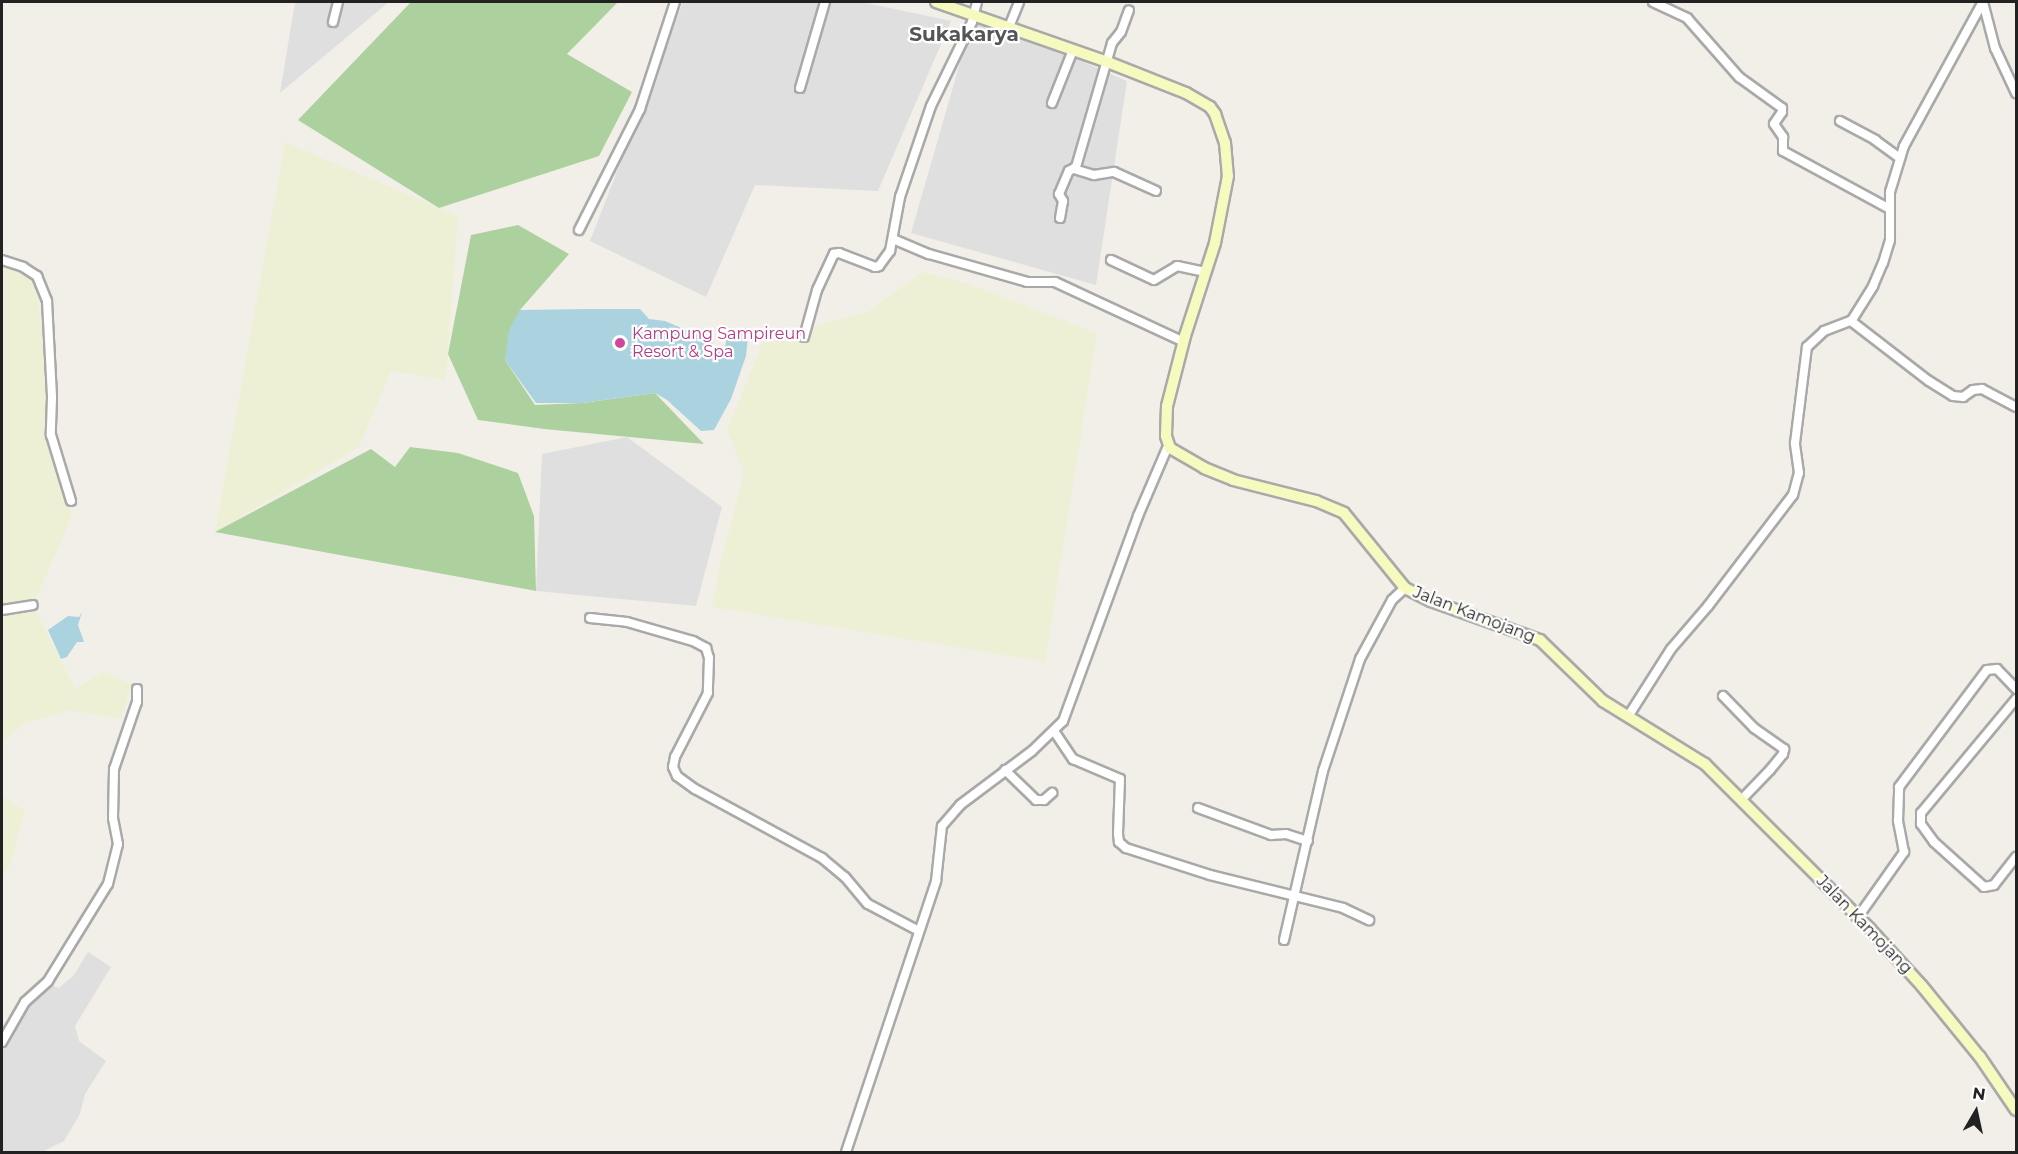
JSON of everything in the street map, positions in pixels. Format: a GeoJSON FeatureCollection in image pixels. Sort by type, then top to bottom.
{"type":"FeatureCollection","features":[{"type":"Feature","properties":{"kind":"main road"},"geometry":{"type":"LineString","coordinates":[[936,2],[1107,62],[1204,103],[1215,114],[1225,143],[1226,184],[1215,243],[1184,342],[1166,418],[1168,446]]}},
{"type":"Feature","properties":{"kind":"main road","name":"Jalan Kamojang"},"geometry":{"type":"LineString","coordinates":[[1168,446],[1204,468],[1233,480],[1316,501],[1344,513],[1405,588],[1431,600],[1530,635],[1561,659],[1603,701],[1706,764],[1858,917],[1930,995],[1980,1057],[2016,1110]]}},
{"type":"Feature","properties":{"kind":"street"},"geometry":{"type":"LineString","coordinates":[[333,22],[338,2]]}},
{"type":"Feature","properties":{"kind":"street"},"geometry":{"type":"LineString","coordinates":[[579,230],[640,109],[675,2]]}},
{"type":"Feature","properties":{"kind":"street"},"geometry":{"type":"LineString","coordinates":[[800,88],[825,2]]}},
{"type":"Feature","properties":{"kind":"street"},"geometry":{"type":"LineString","coordinates":[[804,338],[817,290],[834,254],[838,253],[875,267],[879,266],[890,251],[900,197],[931,106],[974,14],[977,2]]}},
{"type":"Feature","properties":{"kind":"street"},"geometry":{"type":"LineString","coordinates":[[1009,27],[1019,2]]}},
{"type":"Feature","properties":{"kind":"street"},"geometry":{"type":"LineString","coordinates":[[1653,2],[1687,18],[1739,76],[1782,108],[1774,124],[1783,137],[1783,151],[1888,208]]}},
{"type":"Feature","properties":{"kind":"street"},"geometry":{"type":"LineString","coordinates":[[1629,715],[1671,649],[1790,502],[1799,473],[1795,443],[1807,347],[1824,331],[1851,321],[1884,263],[1891,232],[1888,208],[1900,158],[1917,119],[1983,2],[1995,48],[2016,93]]}},
{"type":"Feature","properties":{"kind":"street"},"geometry":{"type":"LineString","coordinates":[[1074,169],[1112,43],[1121,32],[1130,10]]}},
{"type":"Feature","properties":{"kind":"street"},"geometry":{"type":"LineString","coordinates":[[1052,103],[1073,50]]}},
{"type":"Feature","properties":{"kind":"street"},"geometry":{"type":"LineString","coordinates":[[1840,121],[1875,140],[1900,158]]}},
{"type":"Feature","properties":{"kind":"street"},"geometry":{"type":"LineString","coordinates":[[1059,218],[1063,201],[1059,194],[1069,171],[1074,169],[1094,175],[1114,172],[1155,191]]}},
{"type":"Feature","properties":{"kind":"street"},"geometry":{"type":"LineString","coordinates":[[893,239],[916,250],[1027,282],[1056,282],[1184,342]]}},
{"type":"Feature","properties":{"kind":"street"},"geometry":{"type":"LineString","coordinates":[[2,260],[23,267],[37,276],[47,301],[52,398],[51,435],[71,501]]}},
{"type":"Feature","properties":{"kind":"street"},"geometry":{"type":"LineString","coordinates":[[1111,260],[1154,280],[1177,266],[1205,272]]}},
{"type":"Feature","properties":{"kind":"street"},"geometry":{"type":"LineString","coordinates":[[1851,321],[1929,381],[1953,396],[1963,396],[1973,390],[1982,389],[2006,404],[2016,407]]}},
{"type":"Feature","properties":{"kind":"street"},"geometry":{"type":"LineString","coordinates":[[846,1152],[938,870],[942,826],[960,805],[1054,731],[1065,715],[1138,516],[1168,446]]}},
{"type":"Feature","properties":{"kind":"street"},"geometry":{"type":"LineString","coordinates":[[1284,940],[1334,734],[1360,659],[1392,600],[1405,588]]}},
{"type":"Feature","properties":{"kind":"street"},"geometry":{"type":"LineString","coordinates":[[2,610],[33,605]]}},
{"type":"Feature","properties":{"kind":"street"},"geometry":{"type":"LineString","coordinates":[[590,618],[627,621],[693,641],[706,648],[709,658],[708,693],[675,757],[673,767],[677,776],[695,789],[822,858],[845,877],[868,903],[917,930]]}},
{"type":"Feature","properties":{"kind":"street"},"geometry":{"type":"LineString","coordinates":[[1858,917],[1904,852],[1898,821],[1899,787],[1986,670],[1997,669],[2016,689]]}},
{"type":"Feature","properties":{"kind":"street"},"geometry":{"type":"LineString","coordinates":[[2,1042],[25,1002],[48,981],[108,884],[118,844],[113,818],[114,769],[137,702],[137,689]]}},
{"type":"Feature","properties":{"kind":"street"},"geometry":{"type":"LineString","coordinates":[[1723,696],[1754,729],[1784,749],[1783,754],[1770,770],[1741,800]]}},
{"type":"Feature","properties":{"kind":"street"},"geometry":{"type":"LineString","coordinates":[[2016,699],[1921,813],[1921,824],[1934,842],[1984,887],[1994,885],[2016,857]]}},
{"type":"Feature","properties":{"kind":"street"},"geometry":{"type":"LineString","coordinates":[[1054,731],[1073,759],[1120,779],[1119,834],[1122,846],[1210,875],[1343,908],[1368,920]]}},
{"type":"Feature","properties":{"kind":"street"},"geometry":{"type":"LineString","coordinates":[[1005,770],[1036,800],[1044,800],[1052,793]]}},
{"type":"Feature","properties":{"kind":"street"},"geometry":{"type":"LineString","coordinates":[[1198,807],[1271,835],[1286,834],[1308,841]]}},
{"type":"Feature","properties":{"kind":"shaded area"},"geometry":{"type":"Polygon","coordinates":[[[295,2],[389,2],[280,93],[295,2]]]}},
{"type":"Feature","properties":{"kind":"shaded area"},"geometry":{"type":"Polygon","coordinates":[[[683,2],[862,2],[951,21],[878,191],[755,185],[706,297],[590,241],[683,2]]]}},
{"type":"Feature","properties":{"kind":"shaded area"},"geometry":{"type":"Polygon","coordinates":[[[974,14],[1127,81],[1096,285],[911,233],[974,14]]]}},
{"type":"Feature","properties":{"kind":"shaded area"},"geometry":{"type":"Polygon","coordinates":[[[627,437],[722,507],[696,606],[536,591],[542,454],[627,437]]]}},
{"type":"Feature","properties":{"kind":"shaded area"},"geometry":{"type":"Polygon","coordinates":[[[88,952],[111,967],[75,1026],[79,1041],[106,1061],[85,1094],[80,1114],[64,1141],[42,1152],[2,1152],[2,1040],[25,1002],[46,983],[59,988],[74,975],[88,952]]]}},
{"type":"Feature","properties":{"kind":"green space"},"geometry":{"type":"Polygon","coordinates":[[[411,2],[618,2],[567,54],[632,92],[599,156],[439,208],[298,120],[411,2]]]}},
{"type":"Feature","properties":{"kind":"green space"},"geometry":{"type":"Polygon","coordinates":[[[285,142],[458,216],[446,380],[391,371],[359,447],[215,532],[285,142]]]}},
{"type":"Feature","properties":{"kind":"green space"},"geometry":{"type":"Polygon","coordinates":[[[518,225],[569,254],[520,310],[505,360],[535,405],[582,403],[655,393],[704,444],[544,429],[478,420],[448,354],[471,235],[518,225]]]}},
{"type":"Feature","properties":{"kind":"green space"},"geometry":{"type":"Polygon","coordinates":[[[2,253],[32,273],[50,364],[51,435],[72,517],[33,605],[75,689],[102,672],[132,684],[121,719],[69,710],[24,724],[3,742],[2,754],[2,253]]]}},
{"type":"Feature","properties":{"kind":"green space"},"geometry":{"type":"Polygon","coordinates":[[[922,272],[966,283],[1097,333],[1045,662],[712,607],[718,573],[744,473],[727,430],[764,339],[868,312],[922,272]]]}},
{"type":"Feature","properties":{"kind":"green space"},"geometry":{"type":"Polygon","coordinates":[[[410,447],[458,453],[518,473],[534,516],[536,591],[215,532],[371,449],[395,467],[410,447]]]}},
{"type":"Feature","properties":{"kind":"green space"},"geometry":{"type":"Polygon","coordinates":[[[2,796],[25,811],[10,865],[2,877],[2,796]]]}},
{"type":"Feature","properties":{"kind":"water"},"geometry":{"type":"Polygon","coordinates":[[[640,309],[649,319],[665,321],[712,341],[713,348],[725,349],[727,336],[738,328],[749,328],[746,356],[731,399],[714,430],[701,431],[667,400],[655,393],[582,403],[536,403],[505,360],[509,330],[520,310],[640,309]]]}},
{"type":"Feature","properties":{"kind":"water"},"geometry":{"type":"Polygon","coordinates":[[[82,612],[78,625],[84,642],[77,642],[67,657],[61,659],[48,630],[68,616],[79,617],[82,612]]]}},
{"type":"Feature","properties":{"kind":"place","name":"Kampung Sampireun Resort & Spa"},"geometry":{"type":"Point","coordinates":[620,343]}},
{"type":"Feature","properties":{"kind":"district","name":"Sukakarya"},"geometry":{"type":"Point","coordinates":[964,34]}}]}
